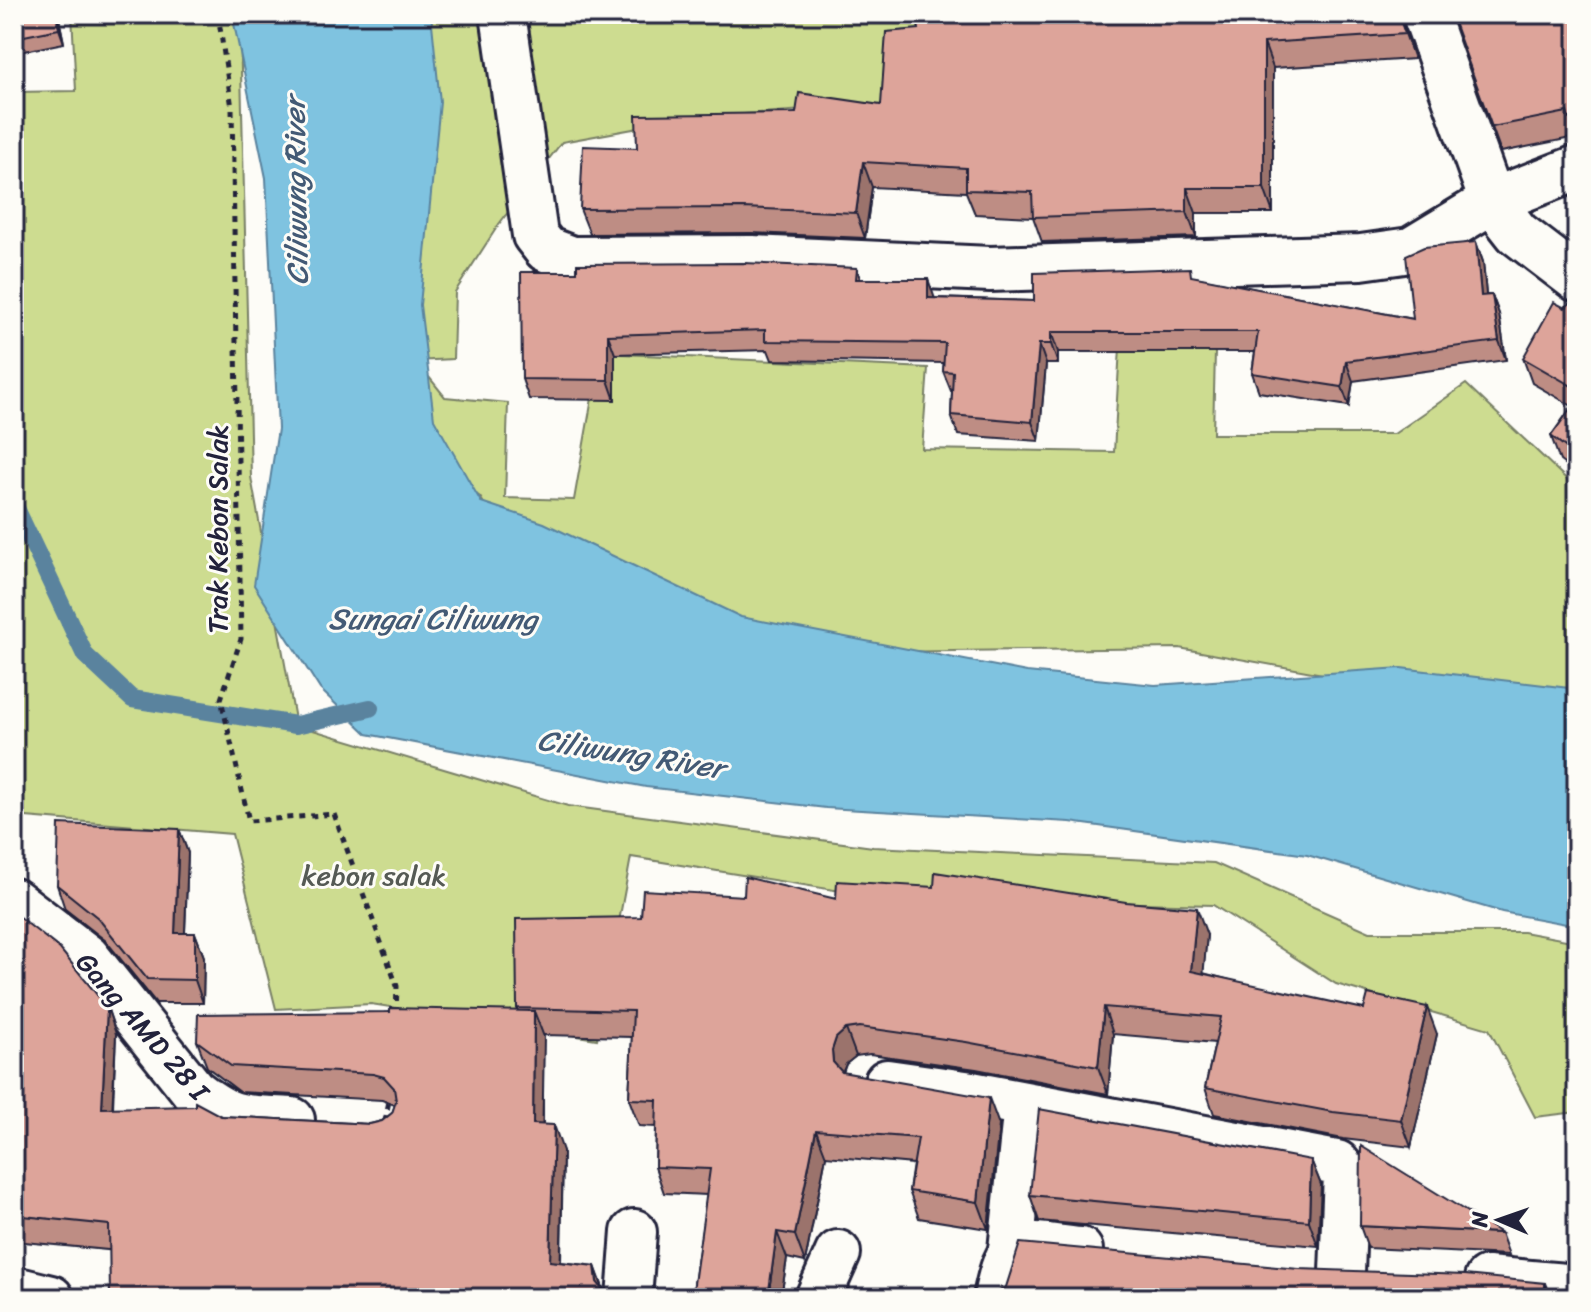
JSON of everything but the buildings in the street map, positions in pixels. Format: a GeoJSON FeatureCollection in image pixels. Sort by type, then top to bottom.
{"type":"FeatureCollection","features":[{"type":"Feature","properties":{"kind":"street"},"geometry":{"type":"LineString","coordinates":[[503,14],[535,235],[546,249],[572,259],[752,258],[990,269],[1361,257],[1411,250],[1492,201],[1577,168]]}},
{"type":"Feature","properties":{"kind":"street"},"geometry":{"type":"LineString","coordinates":[[1425,14],[1492,201],[1517,233],[1577,279]]}},
{"type":"Feature","properties":{"kind":"street","name":"Gang AMD 28 I"},"geometry":{"type":"LineString","coordinates":[[14,901],[87,957],[193,1090],[232,1117],[386,1106]]}},
{"type":"Feature","properties":{"kind":"street"},"geometry":{"type":"LineString","coordinates":[[866,1079],[1026,1105],[1337,1163],[1346,1174],[1342,1272]]}},
{"type":"Feature","properties":{"kind":"street"},"geometry":{"type":"LineString","coordinates":[[996,1298],[1002,1265],[1011,1250],[1026,1105]]}},
{"type":"Feature","properties":{"kind":"street"},"geometry":{"type":"LineString","coordinates":[[629,1298],[634,1232]]}},
{"type":"Feature","properties":{"kind":"street"},"geometry":{"type":"LineString","coordinates":[[1011,1250],[1021,1244],[1124,1254]]}},
{"type":"Feature","properties":{"kind":"street"},"geometry":{"type":"LineString","coordinates":[[818,1298],[838,1253]]}},
{"type":"Feature","properties":{"kind":"street"},"geometry":{"type":"LineString","coordinates":[[1297,1269],[1386,1274]]}},
{"type":"Feature","properties":{"kind":"street"},"geometry":{"type":"LineString","coordinates":[[1466,1284],[1577,1287]]}},
{"type":"Feature","properties":{"kind":"street"},"geometry":{"type":"LineString","coordinates":[[14,1289],[51,1298]]}},
{"type":"Feature","properties":{"kind":"path","name":"Trak Kebon Salak"},"geometry":{"type":"LineString","coordinates":[[218,14],[232,108],[241,639],[221,699],[249,821],[334,814],[397,986],[395,1029]]}},
{"type":"Feature","properties":{"kind":"green space","name":"kebon salak"},"geometry":{"type":"Polygon","coordinates":[[[72,14],[235,14],[240,29],[251,477],[296,725],[568,806],[873,847],[1214,863],[1370,932],[1523,932],[1577,942],[1577,1112],[1535,1117],[1489,1029],[1336,984],[1213,905],[871,896],[631,857],[597,1039],[371,1004],[276,1009],[232,834],[14,816],[14,92],[76,91],[72,14]]]}},
{"type":"Feature","properties":{"kind":"green space"},"geometry":{"type":"Polygon","coordinates":[[[406,14],[972,14],[969,99],[699,117],[562,142],[499,224],[455,292],[453,359],[416,361],[445,397],[508,403],[505,498],[574,500],[600,353],[928,368],[922,449],[1114,452],[1122,312],[1216,311],[1213,434],[1394,434],[1466,384],[1577,489],[1577,736],[1433,694],[1179,648],[663,655],[507,542],[480,497],[412,445],[406,14]]]}},
{"type":"Feature","properties":{"kind":"water","name":"Sungai Ciliwung"},"geometry":{"type":"Polygon","coordinates":[[[232,14],[431,14],[440,102],[420,305],[434,419],[481,502],[544,523],[741,617],[1027,672],[1155,685],[1401,668],[1577,689],[1577,926],[1502,912],[1307,855],[1070,822],[826,808],[646,787],[367,734],[320,689],[254,585],[278,429],[266,178],[232,14]]]}},
{"type":"Feature","properties":{"kind":"waterway"},"geometry":{"type":"LineString","coordinates":[[14,504],[85,655],[132,699],[296,725],[370,708]]}},
{"type":"Feature","properties":{"kind":"water label","name":"Ciliwung River"},"geometry":{"type":"Point","coordinates":[296,191]}},
{"type":"Feature","properties":{"kind":"water label","name":"Ciliwung River"},"geometry":{"type":"Point","coordinates":[631,754]}}]}
